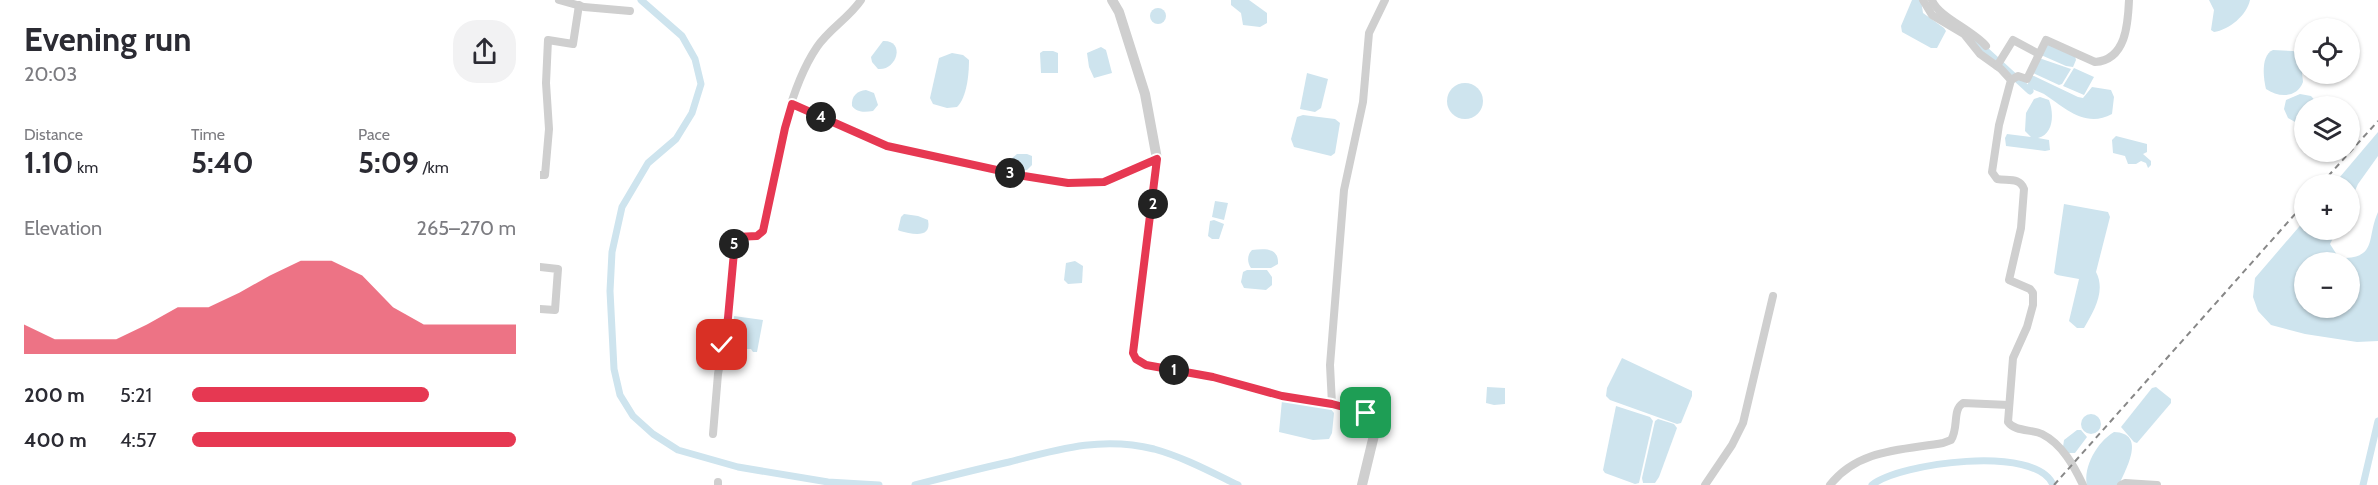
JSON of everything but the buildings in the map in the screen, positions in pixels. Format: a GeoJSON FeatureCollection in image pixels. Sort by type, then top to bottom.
{"type":"FeatureCollection","features":[{"type":"Feature","properties":{"kind":"street"},"geometry":{"type":"LineString","coordinates":[[559,0],[579,5],[630,11]]}},
{"type":"Feature","properties":{"kind":"street"},"geometry":{"type":"LineString","coordinates":[[713,434],[718,374],[728,318],[736,237],[757,236],[763,231],[785,128],[804,73],[816,48],[861,0]]}},
{"type":"Feature","properties":{"kind":"street"},"geometry":{"type":"LineString","coordinates":[[1112,0],[1119,12],[1144,94],[1157,159],[1133,353],[1136,359],[1146,365],[1213,377],[1282,396],[1332,404],[1366,413],[1374,418],[1376,427],[1362,485]]}},
{"type":"Feature","properties":{"kind":"street"},"geometry":{"type":"LineString","coordinates":[[1332,404],[1330,365],[1344,190],[1363,102],[1369,33],[1385,0]]}},
{"type":"Feature","properties":{"kind":"street"},"geometry":{"type":"LineString","coordinates":[[1923,0],[1932,15],[1964,34],[1980,54],[1999,62],[2014,78],[2027,79],[2046,40],[2095,62],[2112,57],[2121,47],[2129,0]]}},
{"type":"Feature","properties":{"kind":"street"},"geometry":{"type":"LineString","coordinates":[[1932,0],[1937,8],[1969,30],[1986,46]]}},
{"type":"Feature","properties":{"kind":"street"},"geometry":{"type":"LineString","coordinates":[[540,175],[545,175],[548,141],[545,73],[548,40],[573,44],[579,5]]}},
{"type":"Feature","properties":{"kind":"street"},"geometry":{"type":"LineString","coordinates":[[1999,62],[2013,40],[2039,54]]}},
{"type":"Feature","properties":{"kind":"street"},"geometry":{"type":"LineString","coordinates":[[2014,78],[1999,125],[1992,171],[1997,178],[2019,181],[2024,189],[2021,228],[2009,280],[2030,289],[2033,299],[2027,327],[2013,358],[2008,422],[2010,425],[2042,434],[2051,440],[2073,464],[2083,485]]}},
{"type":"Feature","properties":{"kind":"street"},"geometry":{"type":"LineString","coordinates":[[792,104],[887,146],[1024,176],[1068,183],[1104,182],[1157,159]]}},
{"type":"Feature","properties":{"kind":"street"},"geometry":{"type":"LineString","coordinates":[[540,267],[558,269],[555,310],[540,309]]}},
{"type":"Feature","properties":{"kind":"street"},"geometry":{"type":"LineString","coordinates":[[1705,485],[1732,445],[1743,423],[1773,296]]}},
{"type":"Feature","properties":{"kind":"street"},"geometry":{"type":"LineString","coordinates":[[1830,485],[1852,466],[1870,456],[1889,449],[1943,443],[1951,440],[1955,434],[1958,418],[1956,411],[1963,404],[2009,405]]}},
{"type":"Feature","properties":{"kind":"street"},"geometry":{"type":"LineString","coordinates":[[2121,485],[2125,483],[2157,485]]}},
{"type":"Feature","properties":{"kind":"water"},"geometry":{"type":"Polygon","coordinates":[[[1231,0],[1249,0],[1267,13],[1267,23],[1260,27],[1243,25],[1241,13],[1231,5],[1231,0]]]}},
{"type":"Feature","properties":{"kind":"water"},"geometry":{"type":"Polygon","coordinates":[[[1912,0],[1921,0],[1923,13],[1946,31],[1937,48],[1931,48],[1902,32],[1901,26],[1912,0]]]}},
{"type":"Feature","properties":{"kind":"water"},"geometry":{"type":"Polygon","coordinates":[[[2209,0],[2250,0],[2245,11],[2236,21],[2214,32],[2211,30],[2214,10],[2209,0]]]}},
{"type":"Feature","properties":{"kind":"water"},"geometry":{"type":"Polygon","coordinates":[[[1155,8],[1161,8],[1166,16],[1164,22],[1155,24],[1150,19],[1150,13],[1155,8]]]}},
{"type":"Feature","properties":{"kind":"water"},"geometry":{"type":"Polygon","coordinates":[[[883,41],[895,45],[897,50],[894,61],[890,65],[878,69],[871,57],[883,41]]]}},
{"type":"Feature","properties":{"kind":"water"},"geometry":{"type":"Polygon","coordinates":[[[2046,43],[2075,56],[2073,67],[2041,55],[2046,43]]]}},
{"type":"Feature","properties":{"kind":"water"},"geometry":{"type":"Polygon","coordinates":[[[1101,47],[1106,50],[1112,73],[1094,78],[1089,67],[1087,53],[1101,47]]]}},
{"type":"Feature","properties":{"kind":"water"},"geometry":{"type":"Polygon","coordinates":[[[2273,50],[2294,51],[2294,84],[2302,84],[2297,91],[2282,95],[2266,89],[2265,61],[2273,50]]]}},
{"type":"Feature","properties":{"kind":"water"},"geometry":{"type":"Polygon","coordinates":[[[1043,51],[1058,53],[1058,73],[1041,73],[1040,53],[1043,51]]]}},
{"type":"Feature","properties":{"kind":"water"},"geometry":{"type":"Polygon","coordinates":[[[952,53],[963,55],[969,60],[969,72],[960,103],[957,107],[947,108],[933,104],[930,98],[939,58],[952,53]]]}},
{"type":"Feature","properties":{"kind":"water"},"geometry":{"type":"Polygon","coordinates":[[[2039,58],[2071,69],[2062,84],[2059,85],[2033,73],[2039,58]]]}},
{"type":"Feature","properties":{"kind":"water"},"geometry":{"type":"Polygon","coordinates":[[[2074,68],[2094,77],[2084,95],[2063,86],[2074,68]]]}},
{"type":"Feature","properties":{"kind":"water"},"geometry":{"type":"Polygon","coordinates":[[[1307,73],[1328,79],[1321,108],[1315,112],[1300,109],[1307,73]]]}},
{"type":"Feature","properties":{"kind":"water"},"geometry":{"type":"Polygon","coordinates":[[[2031,76],[2083,98],[2092,87],[2111,90],[2114,97],[2112,114],[2093,119],[2075,114],[2027,86],[2031,76]]]}},
{"type":"Feature","properties":{"kind":"water"},"geometry":{"type":"Polygon","coordinates":[[[1465,83],[1478,88],[1483,101],[1478,114],[1465,119],[1452,114],[1447,101],[1452,88],[1465,83]]]}},
{"type":"Feature","properties":{"kind":"water"},"geometry":{"type":"Polygon","coordinates":[[[866,90],[874,93],[878,105],[873,111],[859,111],[852,106],[852,99],[857,93],[866,90]]]}},
{"type":"Feature","properties":{"kind":"water"},"geometry":{"type":"Polygon","coordinates":[[[2040,97],[2049,100],[2052,117],[2050,128],[2038,138],[2049,140],[2050,150],[2006,146],[2007,134],[2031,137],[2025,131],[2026,113],[2034,99],[2040,97]]]}},
{"type":"Feature","properties":{"kind":"water"},"geometry":{"type":"Polygon","coordinates":[[[2294,97],[2294,121],[2288,118],[2284,109],[2286,100],[2294,97]]]}},
{"type":"Feature","properties":{"kind":"water"},"geometry":{"type":"Polygon","coordinates":[[[1303,115],[1335,119],[1340,123],[1335,153],[1331,156],[1294,147],[1291,139],[1297,117],[1303,115]]]}},
{"type":"Feature","properties":{"kind":"water"},"geometry":{"type":"Polygon","coordinates":[[[2378,132],[2378,156],[2360,181],[2360,174],[2342,174],[2353,162],[2360,162],[2360,153],[2378,132]]]}},
{"type":"Feature","properties":{"kind":"water"},"geometry":{"type":"Polygon","coordinates":[[[2116,136],[2147,144],[2147,152],[2143,154],[2151,161],[2151,165],[2148,168],[2146,163],[2141,161],[2128,164],[2125,156],[2113,153],[2112,140],[2116,136]]]}},
{"type":"Feature","properties":{"kind":"water"},"geometry":{"type":"Polygon","coordinates":[[[1017,154],[1032,156],[1032,165],[1026,171],[1015,172],[1011,169],[1011,159],[1017,154]]]}},
{"type":"Feature","properties":{"kind":"water"},"geometry":{"type":"Polygon","coordinates":[[[1215,201],[1228,203],[1224,220],[1212,217],[1215,201]]]}},
{"type":"Feature","properties":{"kind":"water"},"geometry":{"type":"Polygon","coordinates":[[[2064,204],[2108,212],[2110,217],[2096,272],[2100,286],[2098,301],[2084,328],[2077,328],[2069,321],[2079,279],[2054,273],[2064,204]]]}},
{"type":"Feature","properties":{"kind":"water"},"geometry":{"type":"Polygon","coordinates":[[[2378,212],[2378,341],[2357,342],[2305,334],[2271,325],[2258,311],[2253,297],[2255,278],[2294,233],[2294,240],[2332,240],[2330,244],[2335,252],[2294,252],[2294,318],[2360,318],[2360,255],[2369,246],[2378,212]]]}},
{"type":"Feature","properties":{"kind":"water"},"geometry":{"type":"Polygon","coordinates":[[[904,214],[928,220],[927,230],[924,233],[915,234],[898,230],[904,214]]]}},
{"type":"Feature","properties":{"kind":"water"},"geometry":{"type":"Polygon","coordinates":[[[1214,220],[1224,224],[1219,239],[1212,239],[1208,236],[1210,221],[1214,220]]]}},
{"type":"Feature","properties":{"kind":"water"},"geometry":{"type":"Polygon","coordinates":[[[1252,250],[1270,250],[1278,258],[1278,264],[1271,268],[1251,268],[1248,259],[1252,250]]]}},
{"type":"Feature","properties":{"kind":"water"},"geometry":{"type":"Polygon","coordinates":[[[1075,261],[1083,266],[1082,283],[1068,284],[1064,280],[1066,263],[1075,261]]]}},
{"type":"Feature","properties":{"kind":"water"},"geometry":{"type":"Polygon","coordinates":[[[1267,270],[1272,277],[1272,285],[1266,290],[1244,288],[1241,282],[1243,272],[1267,270]]]}},
{"type":"Feature","properties":{"kind":"water"},"geometry":{"type":"Polygon","coordinates":[[[734,316],[763,320],[757,352],[751,349],[730,349],[734,316]]]}},
{"type":"Feature","properties":{"kind":"water"},"geometry":{"type":"Polygon","coordinates":[[[1622,358],[1692,391],[1681,423],[1677,424],[1610,400],[1606,396],[1607,388],[1622,358]]]}},
{"type":"Feature","properties":{"kind":"water"},"geometry":{"type":"Polygon","coordinates":[[[1487,387],[1505,388],[1505,404],[1486,403],[1487,387]]]}},
{"type":"Feature","properties":{"kind":"water"},"geometry":{"type":"Polygon","coordinates":[[[2156,387],[2171,399],[2171,403],[2137,443],[2134,442],[2121,427],[2152,388],[2156,387]]]}},
{"type":"Feature","properties":{"kind":"water"},"geometry":{"type":"Polygon","coordinates":[[[1282,400],[1330,408],[1334,413],[1332,433],[1329,439],[1313,440],[1279,432],[1282,400]]]}},
{"type":"Feature","properties":{"kind":"water"},"geometry":{"type":"Polygon","coordinates":[[[1616,406],[1650,417],[1653,421],[1639,483],[1635,484],[1605,473],[1603,470],[1616,406]]]}},
{"type":"Feature","properties":{"kind":"water"},"geometry":{"type":"Polygon","coordinates":[[[2091,414],[2098,417],[2101,424],[2098,431],[2091,434],[2084,431],[2081,424],[2084,417],[2091,414]]]}},
{"type":"Feature","properties":{"kind":"water"},"geometry":{"type":"Polygon","coordinates":[[[1658,419],[1674,424],[1677,428],[1659,477],[1655,483],[1643,483],[1642,478],[1655,421],[1658,419]]]}},
{"type":"Feature","properties":{"kind":"water"},"geometry":{"type":"Polygon","coordinates":[[[2077,430],[2081,430],[2087,437],[2075,453],[2068,453],[2063,447],[2064,440],[2077,430]]]}},
{"type":"Feature","properties":{"kind":"water"},"geometry":{"type":"Polygon","coordinates":[[[2114,432],[2130,438],[2132,445],[2132,453],[2119,485],[2087,485],[2087,471],[2093,455],[2102,442],[2114,432]]]}},
{"type":"Feature","properties":{"kind":"waterway"},"geometry":{"type":"LineString","coordinates":[[641,0],[682,36],[695,59],[701,84],[692,113],[676,139],[648,163],[622,207],[612,252],[610,291],[614,369],[620,395],[633,416],[653,434],[678,450],[738,467],[828,482],[879,485]]}},
{"type":"Feature","properties":{"kind":"waterway"},"geometry":{"type":"LineString","coordinates":[[1971,37],[2030,91]]}},
{"type":"Feature","properties":{"kind":"waterway"},"geometry":{"type":"LineString","coordinates":[[2363,485],[2378,421]]}},
{"type":"Feature","properties":{"kind":"waterway"},"geometry":{"type":"LineString","coordinates":[[915,485],[1063,449],[1098,444],[1135,445],[1165,452],[1238,485]]}},
{"type":"Feature","properties":{"kind":"waterway"},"geometry":{"type":"LineString","coordinates":[[1872,485],[1909,470],[1967,461],[1996,461],[2022,465],[2042,472],[2053,485]]}},
{"type":"Feature","properties":{"kind":"railway"},"geometry":{"type":"LineString","coordinates":[[2330,174],[2378,121]]}},
{"type":"Feature","properties":{"kind":"railway"},"geometry":{"type":"LineString","coordinates":[[2054,485],[2294,215]]}},
{"type":"Feature","properties":{"kind":"route"},"geometry":{"type":"LineString","coordinates":[[722,345],[728,318],[736,237],[757,236],[763,231],[792,104],[887,146],[1024,176],[1068,183],[1104,182],[1157,159],[1154,199],[1133,353],[1139,363],[1213,377],[1282,396],[1332,404],[1366,413]]}}]}
